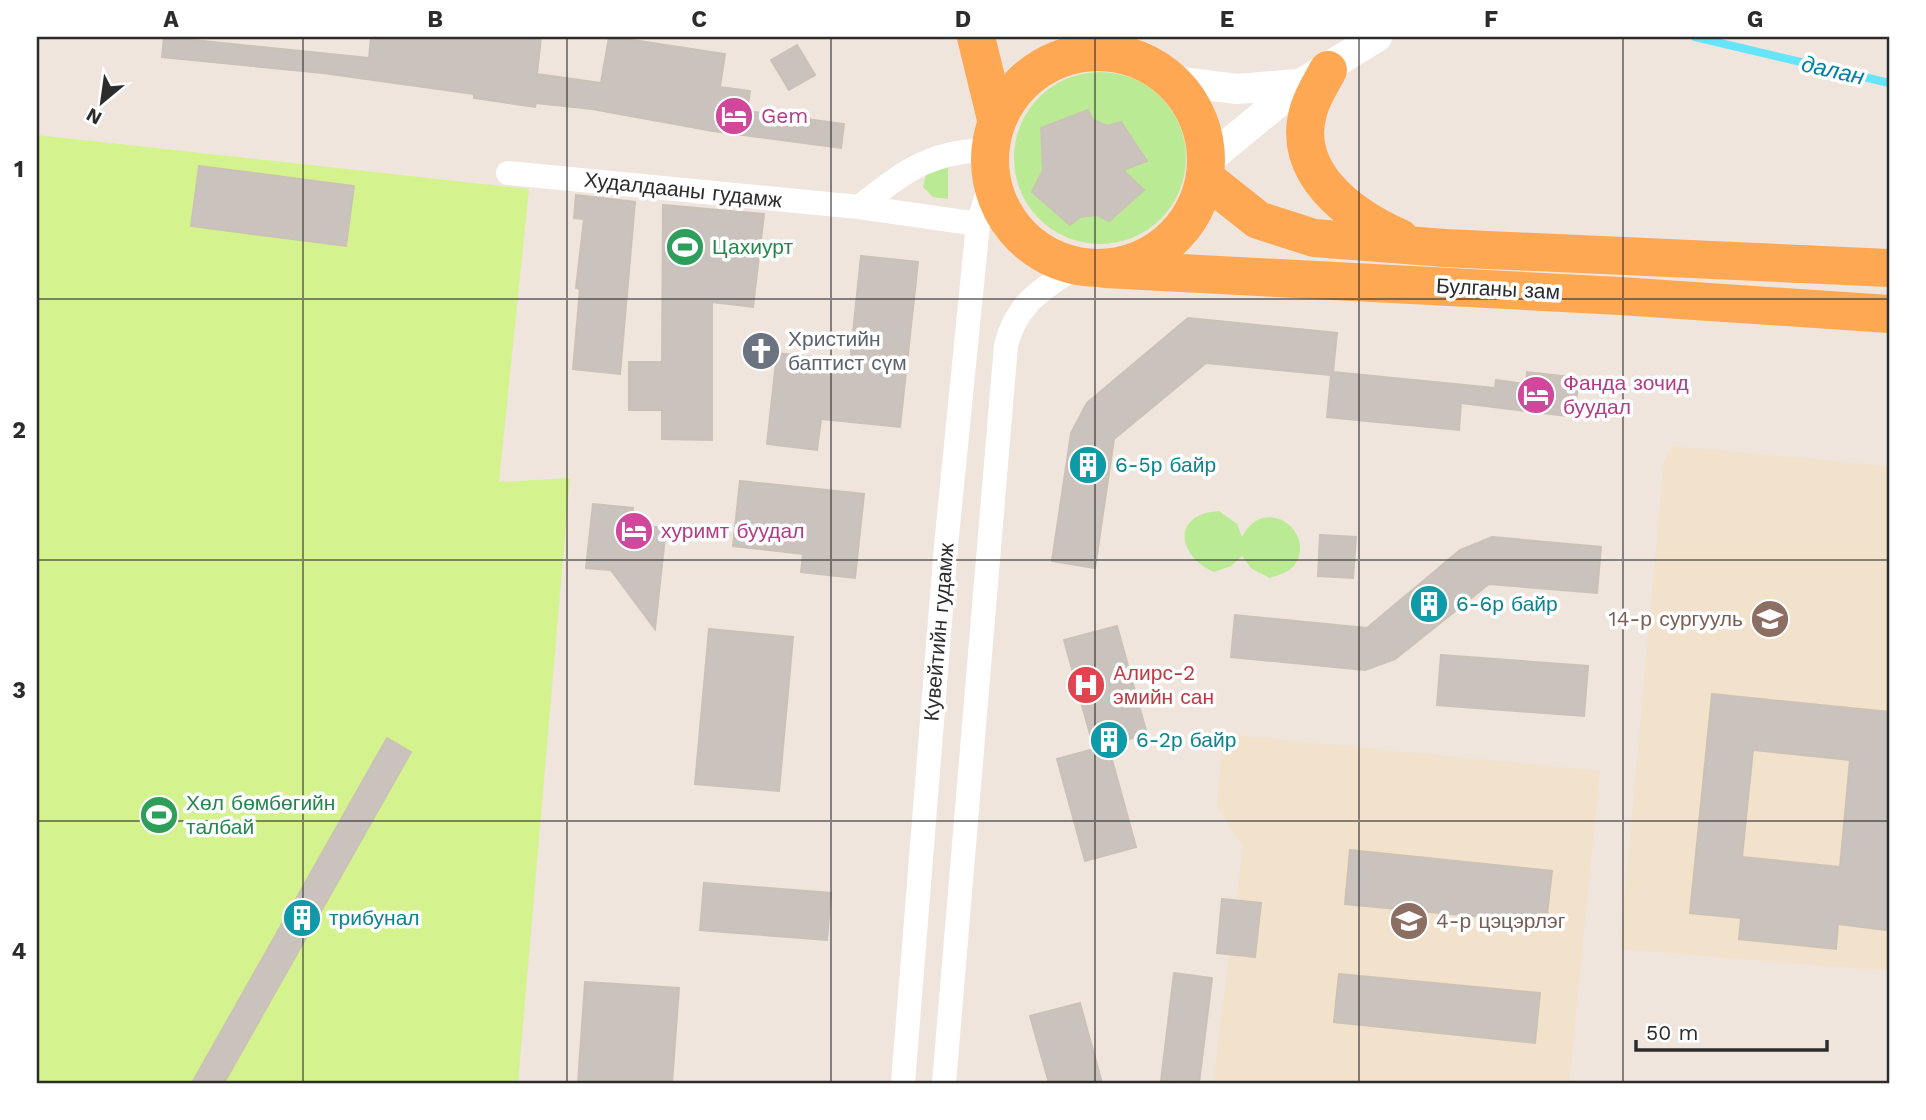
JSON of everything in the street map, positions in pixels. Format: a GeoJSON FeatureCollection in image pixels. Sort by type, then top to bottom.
{"type":"FeatureCollection","features":[{"type":"Feature","properties":{"kind":"highway"},"geometry":{"type":"LineString","coordinates":[[976,37],[992,151],[1002,212],[1021,237],[1046,256],[1090,268],[1134,263],[1160,250],[1182,230],[1197,205],[1206,169],[1203,132],[1195,114],[1173,81],[1118,46],[1104,51],[1077,53],[1051,61],[1028,76],[1009,95],[992,151]]}},
{"type":"Feature","properties":{"kind":"highway"},"geometry":{"type":"LineString","coordinates":[[1315,76],[1305,138],[1311,165],[1336,199],[1358,216],[1415,245]]}},
{"type":"Feature","properties":{"kind":"highway","name":"Булганы зам"},"geometry":{"type":"LineString","coordinates":[[1206,169],[1258,220],[1314,238],[1889,268]]}},
{"type":"Feature","properties":{"kind":"highway","name":"Булганы зам"},"geometry":{"type":"LineString","coordinates":[[1090,268],[1620,296],[1889,314]]}},
{"type":"Feature","properties":{"kind":"street"},"geometry":{"type":"LineString","coordinates":[[1206,169],[1315,76],[1377,37]]}},
{"type":"Feature","properties":{"kind":"street"},"geometry":{"type":"LineString","coordinates":[[1173,81],[1237,89],[1315,76]]}},
{"type":"Feature","properties":{"kind":"street"},"geometry":{"type":"LineString","coordinates":[[859,207],[894,180],[935,157],[959,150],[992,151]]}},
{"type":"Feature","properties":{"kind":"street","name":"Кувейтийн гудамж"},"geometry":{"type":"LineString","coordinates":[[903,1083],[946,546],[978,224],[992,151]]}},
{"type":"Feature","properties":{"kind":"street","name":"Худалдааны гудамж"},"geometry":{"type":"LineString","coordinates":[[508,173],[859,207],[978,224]]}},
{"type":"Feature","properties":{"kind":"street","name":"Кувейтийн гудамж"},"geometry":{"type":"LineString","coordinates":[[944,1083],[1006,345],[1012,321],[1030,298],[1090,268]]}},
{"type":"Feature","properties":{"kind":"shaded area","name":"14-р сургууль"},"geometry":{"type":"Polygon","coordinates":[[[1672,446],[1889,466],[1889,971],[1620,949],[1664,461],[1672,446]]]}},
{"type":"Feature","properties":{"kind":"shaded area","name":"4-р цэцэрлэг"},"geometry":{"type":"Polygon","coordinates":[[[1224,734],[1600,771],[1569,1083],[1213,1083],[1243,847],[1217,806],[1224,734]]]}},
{"type":"Feature","properties":{"kind":"green space"},"geometry":{"type":"Polygon","coordinates":[[[1100,72],[1133,78],[1161,97],[1180,125],[1186,158],[1180,191],[1161,219],[1133,238],[1100,244],[1067,238],[1039,219],[1020,191],[1014,158],[1020,125],[1039,97],[1067,78],[1100,72]]]}},
{"type":"Feature","properties":{"kind":"green space"},"geometry":{"type":"Polygon","coordinates":[[[37,135],[529,189],[499,482],[570,478],[518,1083],[37,1083],[37,135]]]}},
{"type":"Feature","properties":{"kind":"green space"},"geometry":{"type":"Polygon","coordinates":[[[948,166],[948,199],[933,197],[923,187],[926,175],[948,166]]]}},
{"type":"Feature","properties":{"kind":"green space"},"geometry":{"type":"Polygon","coordinates":[[[1219,511],[1237,524],[1242,537],[1251,525],[1262,518],[1273,517],[1283,521],[1298,537],[1300,549],[1295,564],[1270,578],[1252,569],[1242,556],[1231,566],[1214,572],[1201,565],[1186,546],[1187,527],[1193,519],[1219,511]]]}},
{"type":"Feature","properties":{"kind":"building"},"geometry":{"type":"Polygon","coordinates":[[[164,37],[369,58],[371,37],[541,37],[537,74],[601,83],[609,37],[633,37],[633,40],[725,54],[720,87],[750,91],[747,111],[844,124],[841,148],[713,131],[592,109],[536,103],[535,107],[474,98],[474,94],[323,73],[162,57],[164,37]]]}},
{"type":"Feature","properties":{"kind":"building"},"geometry":{"type":"Polygon","coordinates":[[[797,45],[815,75],[789,90],[771,60],[797,45]]]}},
{"type":"Feature","properties":{"kind":"building"},"geometry":{"type":"Polygon","coordinates":[[[1088,110],[1092,119],[1107,126],[1121,122],[1147,161],[1123,170],[1144,190],[1109,221],[1097,215],[1080,217],[1070,225],[1032,192],[1043,170],[1041,128],[1088,110]]]}},
{"type":"Feature","properties":{"kind":"building"},"geometry":{"type":"Polygon","coordinates":[[[199,166],[354,186],[346,246],[191,226],[199,166]]]}},
{"type":"Feature","properties":{"kind":"building"},"geometry":{"type":"Polygon","coordinates":[[[576,195],[635,202],[620,374],[573,369],[580,289],[576,288],[584,219],[574,218],[576,195]]]}},
{"type":"Feature","properties":{"kind":"building"},"geometry":{"type":"Polygon","coordinates":[[[663,205],[764,214],[753,307],[712,302],[712,440],[662,439],[662,410],[629,410],[629,362],[662,362],[663,205]]]}},
{"type":"Feature","properties":{"kind":"building"},"geometry":{"type":"Polygon","coordinates":[[[861,256],[918,262],[900,427],[821,419],[817,450],[767,444],[777,353],[850,361],[861,256]]]}},
{"type":"Feature","properties":{"kind":"building","name":"6-5р байр"},"geometry":{"type":"Polygon","coordinates":[[[1188,318],[1337,333],[1333,372],[1495,388],[1496,380],[1526,384],[1527,372],[1579,378],[1574,417],[1461,403],[1459,430],[1327,417],[1331,375],[1206,363],[1114,439],[1095,568],[1052,561],[1071,433],[1087,403],[1188,318]]]}},
{"type":"Feature","properties":{"kind":"building"},"geometry":{"type":"Polygon","coordinates":[[[740,481],[864,494],[855,578],[801,572],[803,554],[733,546],[740,481]]]}},
{"type":"Feature","properties":{"kind":"building"},"geometry":{"type":"Polygon","coordinates":[[[593,504],[633,508],[631,525],[666,528],[655,629],[611,570],[586,568],[593,504]]]}},
{"type":"Feature","properties":{"kind":"building"},"geometry":{"type":"Polygon","coordinates":[[[1320,535],[1356,537],[1353,578],[1318,576],[1320,535]]]}},
{"type":"Feature","properties":{"kind":"building","name":"6-6р байр"},"geometry":{"type":"Polygon","coordinates":[[[1492,537],[1601,547],[1597,593],[1489,584],[1395,659],[1365,670],[1231,657],[1235,615],[1367,628],[1460,550],[1492,537]]]}},
{"type":"Feature","properties":{"kind":"building","name":"6-2р байр"},"geometry":{"type":"Polygon","coordinates":[[[1117,626],[1147,734],[1108,745],[1136,847],[1085,861],[1057,759],[1094,749],[1064,640],[1117,626]]]}},
{"type":"Feature","properties":{"kind":"building"},"geometry":{"type":"Polygon","coordinates":[[[709,629],[793,637],[779,791],[695,784],[709,629]]]}},
{"type":"Feature","properties":{"kind":"building"},"geometry":{"type":"Polygon","coordinates":[[[1441,655],[1588,666],[1584,716],[1437,705],[1441,655]]]}},
{"type":"Feature","properties":{"kind":"building"},"geometry":{"type":"Polygon","coordinates":[[[1712,694],[1889,712],[1887,930],[1838,924],[1836,949],[1739,939],[1741,918],[1690,913],[1712,694]],[[1753,750],[1742,857],[1840,867],[1850,760],[1753,750]]]}},
{"type":"Feature","properties":{"kind":"building","name":"трибунал"},"geometry":{"type":"Polygon","coordinates":[[[387,738],[411,752],[224,1083],[192,1083],[387,738]]]}},
{"type":"Feature","properties":{"kind":"building"},"geometry":{"type":"Polygon","coordinates":[[[1350,850],[1552,871],[1546,923],[1345,904],[1350,850]]]}},
{"type":"Feature","properties":{"kind":"building"},"geometry":{"type":"Polygon","coordinates":[[[704,883],[831,893],[827,940],[700,930],[704,883]]]}},
{"type":"Feature","properties":{"kind":"building"},"geometry":{"type":"Polygon","coordinates":[[[1222,899],[1261,903],[1255,957],[1217,953],[1222,899]]]}},
{"type":"Feature","properties":{"kind":"building"},"geometry":{"type":"Polygon","coordinates":[[[1174,973],[1212,978],[1199,1083],[1161,1081],[1174,973]]]}},
{"type":"Feature","properties":{"kind":"building"},"geometry":{"type":"Polygon","coordinates":[[[1339,974],[1540,993],[1535,1043],[1334,1022],[1339,974]]]}},
{"type":"Feature","properties":{"kind":"building"},"geometry":{"type":"Polygon","coordinates":[[[585,982],[679,988],[672,1083],[578,1083],[585,982]]]}},
{"type":"Feature","properties":{"kind":"building"},"geometry":{"type":"Polygon","coordinates":[[[1080,1003],[1102,1083],[1049,1083],[1030,1016],[1080,1003]]]}},
{"type":"Feature","properties":{"kind":"waterway","name":"далан"},"geometry":{"type":"LineString","coordinates":[[1695,37],[1889,83]]}},
{"type":"Feature","properties":{"kind":"place","name":"Gem"},"geometry":{"type":"Point","coordinates":[734,116]}},
{"type":"Feature","properties":{"kind":"place","name":"Цахиурт"},"geometry":{"type":"Point","coordinates":[685,247]}},
{"type":"Feature","properties":{"kind":"place","name":"Христийн баптист сүм"},"geometry":{"type":"Point","coordinates":[761,351]}},
{"type":"Feature","properties":{"kind":"place","name":"Фанда зочид буудал"},"geometry":{"type":"Point","coordinates":[1536,395]}},
{"type":"Feature","properties":{"kind":"place","name":"6-5р байр"},"geometry":{"type":"Point","coordinates":[1088,465]}},
{"type":"Feature","properties":{"kind":"place","name":"хуримт буудал"},"geometry":{"type":"Point","coordinates":[634,531]}},
{"type":"Feature","properties":{"kind":"place","name":"6-6р байр"},"geometry":{"type":"Point","coordinates":[1429,604]}},
{"type":"Feature","properties":{"kind":"place","name":"14-р сургууль"},"geometry":{"type":"Point","coordinates":[1770,619]}},
{"type":"Feature","properties":{"kind":"place","name":"Aлирс-2 эмийн сан"},"geometry":{"type":"Point","coordinates":[1086,685]}},
{"type":"Feature","properties":{"kind":"place","name":"6-2р байр"},"geometry":{"type":"Point","coordinates":[1109,740]}},
{"type":"Feature","properties":{"kind":"place","name":"Хөл бөмбөгийн талбай"},"geometry":{"type":"Point","coordinates":[159,815]}},
{"type":"Feature","properties":{"kind":"place","name":"трибунал"},"geometry":{"type":"Point","coordinates":[302,918]}},
{"type":"Feature","properties":{"kind":"place","name":"4-р цэцэрлэг"},"geometry":{"type":"Point","coordinates":[1409,921]}}]}
